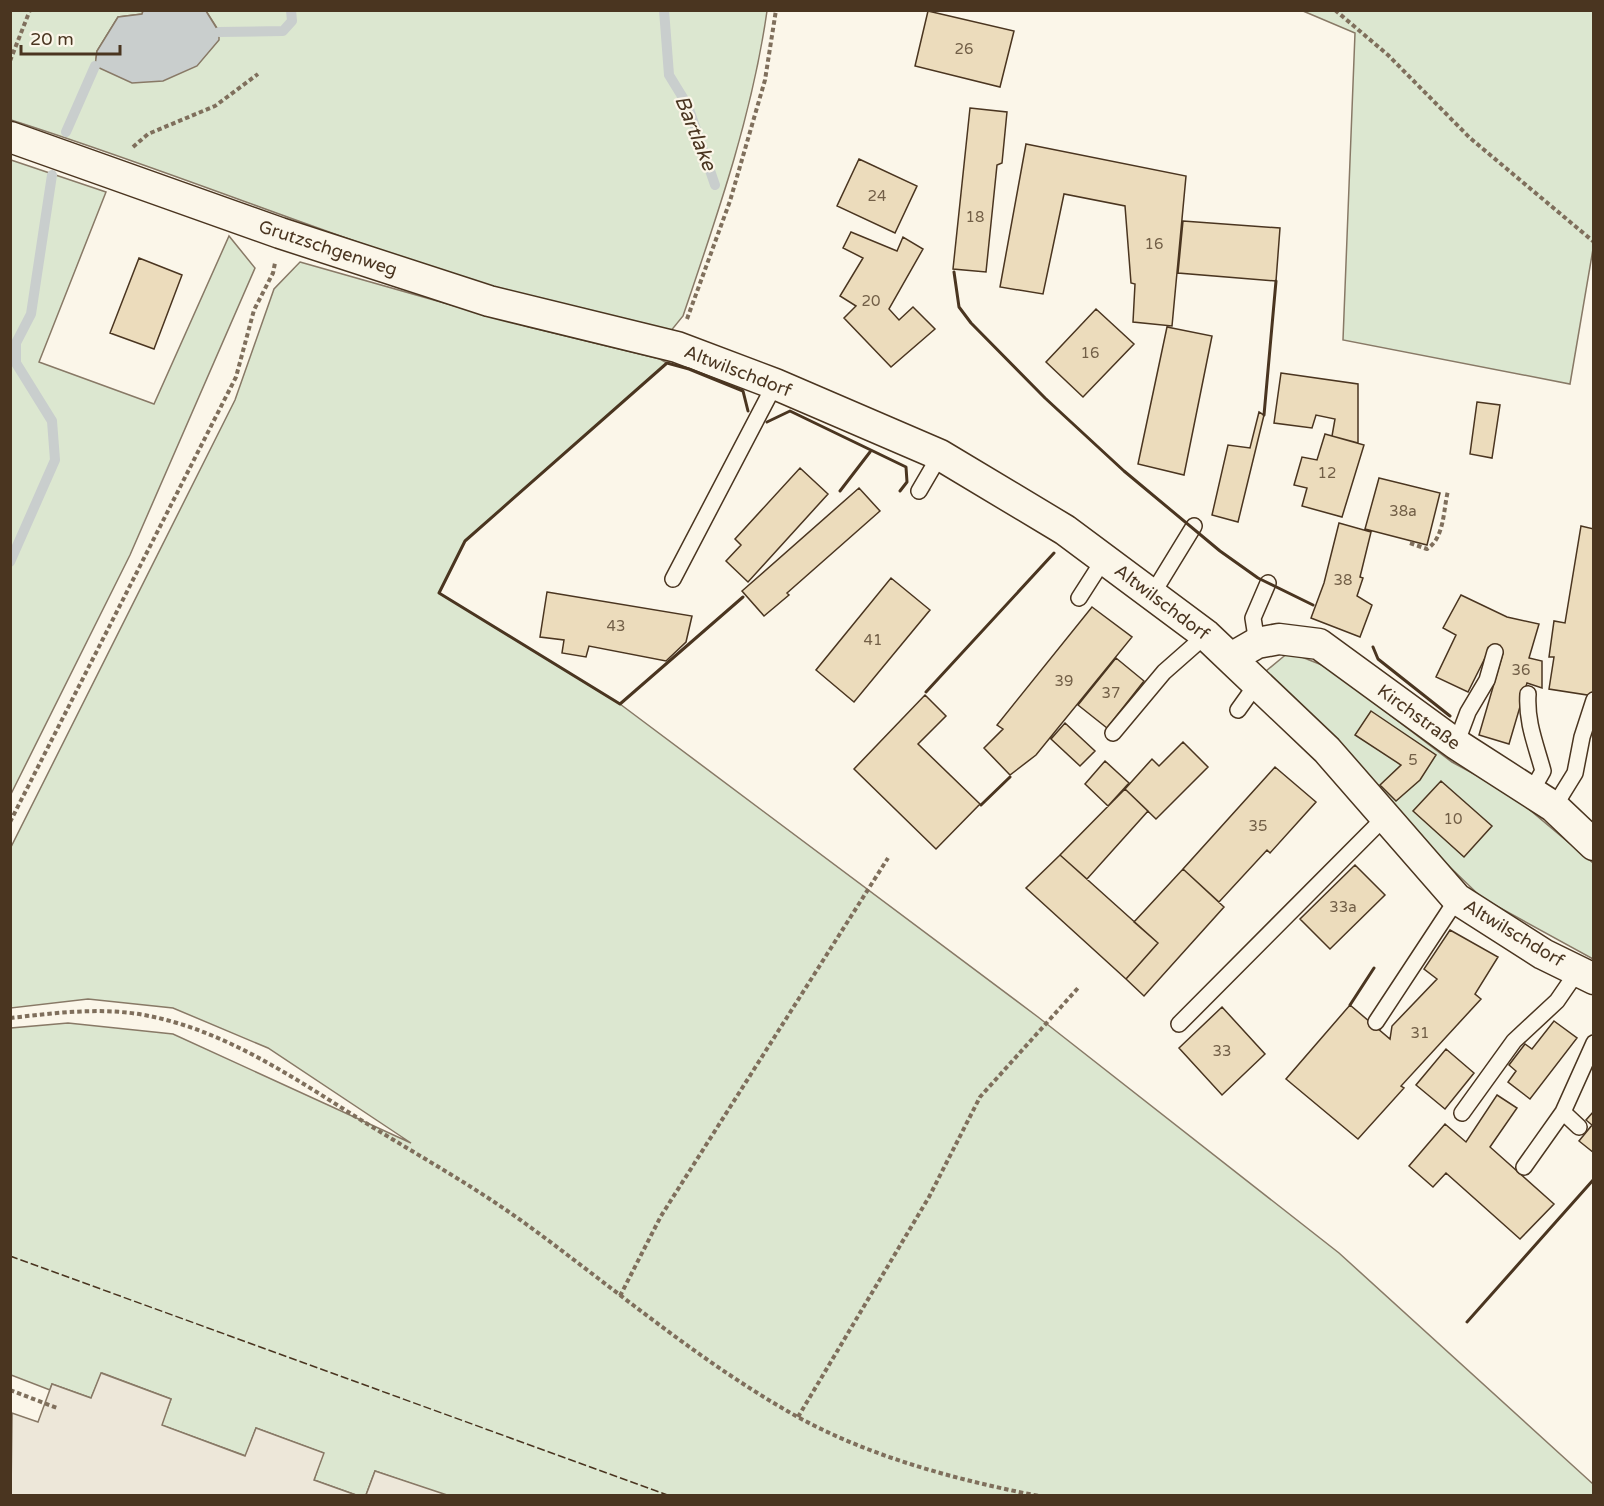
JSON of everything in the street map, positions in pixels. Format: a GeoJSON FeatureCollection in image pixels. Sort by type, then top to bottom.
{"type":"FeatureCollection","features":[{"type":"Feature","properties":{"kind":"street","name":"Grutzschgenweg"},"geometry":{"type":"LineString","coordinates":[[10,137],[280,233],[489,301],[664,344]]}},
{"type":"Feature","properties":{"kind":"street","name":"Altwilschdorf"},"geometry":{"type":"LineString","coordinates":[[664,344],[775,384],[940,455],[1011,495],[1065,530],[1154,593],[1206,635],[1258,682],[1327,750],[1457,899],[1533,948],[1586,975]]}},
{"type":"Feature","properties":{"kind":"street","name":"Kirchstraße"},"geometry":{"type":"LineString","coordinates":[[1231,658],[1257,643],[1279,639],[1320,644],[1456,744],[1543,799],[1593,845]]}},
{"type":"Feature","properties":{"kind":"lane"},"geometry":{"type":"LineString","coordinates":[[673,579],[775,384]]}},
{"type":"Feature","properties":{"kind":"lane"},"geometry":{"type":"LineString","coordinates":[[920,491],[940,455]]}},
{"type":"Feature","properties":{"kind":"lane"},"geometry":{"type":"LineString","coordinates":[[1154,593],[1194,525]]}},
{"type":"Feature","properties":{"kind":"lane"},"geometry":{"type":"LineString","coordinates":[[1079,598],[1104,559]]}},
{"type":"Feature","properties":{"kind":"lane"},"geometry":{"type":"LineString","coordinates":[[1257,643],[1253,618],[1268,583]]}},
{"type":"Feature","properties":{"kind":"lane"},"geometry":{"type":"LineString","coordinates":[[1113,733],[1164,672],[1206,635]]}},
{"type":"Feature","properties":{"kind":"lane"},"geometry":{"type":"LineString","coordinates":[[1456,744],[1468,712],[1487,680],[1495,652]]}},
{"type":"Feature","properties":{"kind":"lane"},"geometry":{"type":"LineString","coordinates":[[1238,710],[1258,682]]}},
{"type":"Feature","properties":{"kind":"lane"},"geometry":{"type":"LineString","coordinates":[[1528,694],[1531,732],[1544,771],[1543,799]]}},
{"type":"Feature","properties":{"kind":"lane"},"geometry":{"type":"LineString","coordinates":[[1543,799],[1575,773],[1582,737],[1593,700]]}},
{"type":"Feature","properties":{"kind":"lane"},"geometry":{"type":"LineString","coordinates":[[1179,1024],[1386,816]]}},
{"type":"Feature","properties":{"kind":"lane"},"geometry":{"type":"LineString","coordinates":[[1376,1022],[1457,899]]}},
{"type":"Feature","properties":{"kind":"lane"},"geometry":{"type":"LineString","coordinates":[[1462,1113],[1514,1041],[1586,975]]}},
{"type":"Feature","properties":{"kind":"lane"},"geometry":{"type":"LineString","coordinates":[[1524,1167],[1563,1112],[1593,1043]]}},
{"type":"Feature","properties":{"kind":"lane"},"geometry":{"type":"LineString","coordinates":[[1563,1112],[1579,1127]]}},
{"type":"Feature","properties":{"kind":"path"},"geometry":{"type":"LineString","coordinates":[[10,61],[30,10]]}},
{"type":"Feature","properties":{"kind":"path"},"geometry":{"type":"LineString","coordinates":[[664,344],[730,201],[765,80],[776,10]]}},
{"type":"Feature","properties":{"kind":"path"},"geometry":{"type":"LineString","coordinates":[[1335,10],[1388,55],[1470,138],[1593,242]]}},
{"type":"Feature","properties":{"kind":"path"},"geometry":{"type":"LineString","coordinates":[[105,171],[148,134],[215,106],[258,75]]}},
{"type":"Feature","properties":{"kind":"path"},"geometry":{"type":"LineString","coordinates":[[10,822],[236,377],[254,310],[273,273],[280,233]]}},
{"type":"Feature","properties":{"kind":"path"},"geometry":{"type":"LineString","coordinates":[[1410,543],[1426,549],[1434,543],[1446,513],[1448,491]]}},
{"type":"Feature","properties":{"kind":"path"},"geometry":{"type":"LineString","coordinates":[[620,1296],[661,1216],[888,858]]}},
{"type":"Feature","properties":{"kind":"path"},"geometry":{"type":"LineString","coordinates":[[798,1417],[930,1197],[980,1097],[1078,988]]}},
{"type":"Feature","properties":{"kind":"path"},"geometry":{"type":"LineString","coordinates":[[10,1018],[71,1011],[143,1015],[181,1024],[219,1038],[286,1073],[524,1222],[620,1296],[754,1390],[798,1417],[845,1439],[955,1478],[1039,1496]]}},
{"type":"Feature","properties":{"kind":"path"},"geometry":{"type":"LineString","coordinates":[[10,1390],[57,1408]]}},
{"type":"Feature","properties":{"kind":"green space"},"geometry":{"type":"Polygon","coordinates":[[[11,11],[143,11],[142,14],[118,17],[97,51],[95,66],[219,31],[206,11],[767,11],[752,89],[732,165],[683,316],[670,332],[557,306],[490,287],[369,247],[131,160],[11,120],[11,11]]]}},
{"type":"Feature","properties":{"kind":"green space"},"geometry":{"type":"Polygon","coordinates":[[[1303,11],[1593,11],[1593,249],[1570,384],[1343,340],[1355,33],[1303,11]]]}},
{"type":"Feature","properties":{"kind":"green space"},"geometry":{"type":"Polygon","coordinates":[[[11,160],[106,192],[39,362],[154,404],[229,236],[255,268],[130,555],[11,794],[11,160]]]}},
{"type":"Feature","properties":{"kind":"green space"},"geometry":{"type":"Polygon","coordinates":[[[300,262],[529,327],[660,359],[667,363],[465,541],[439,593],[620,704],[1038,1017],[1339,1253],[1593,1484],[1593,1495],[447,1496],[375,1471],[366,1495],[356,1495],[314,1480],[323,1453],[256,1428],[246,1456],[161,1425],[171,1399],[102,1373],[91,1398],[52,1384],[50,1390],[11,1375],[11,1028],[68,1023],[173,1034],[411,1143],[268,1048],[173,1008],[88,999],[11,1008],[10,849],[235,400],[274,289],[300,262]]]}},
{"type":"Feature","properties":{"kind":"green space"},"geometry":{"type":"Polygon","coordinates":[[[1289,652],[1327,667],[1452,762],[1511,794],[1593,863],[1593,959],[1482,898],[1428,846],[1338,744],[1266,671],[1289,652]]]}},
{"type":"Feature","properties":{"kind":"shaded area"},"geometry":{"type":"Polygon","coordinates":[[[143,11],[206,11],[219,32],[219,40],[197,66],[163,81],[132,83],[95,66],[97,51],[118,17],[142,14],[143,11]]]}},
{"type":"Feature","properties":{"kind":"shaded area"},"geometry":{"type":"Polygon","coordinates":[[[101,1373],[171,1399],[162,1425],[245,1456],[256,1428],[324,1453],[314,1480],[356,1495],[11,1495],[12,1413],[38,1422],[52,1384],[91,1398],[101,1373]]]}},
{"type":"Feature","properties":{"kind":"shaded area"},"geometry":{"type":"Polygon","coordinates":[[[375,1471],[447,1495],[366,1495],[375,1471]]]}},
{"type":"Feature","properties":{"kind":"building"},"geometry":{"type":"Polygon","coordinates":[[[928,11],[1014,31],[1000,87],[915,66],[928,11]]]}},
{"type":"Feature","properties":{"kind":"building"},"geometry":{"type":"Polygon","coordinates":[[[970,108],[1007,112],[1002,163],[997,165],[986,272],[953,269],[970,108]]]}},
{"type":"Feature","properties":{"kind":"building"},"geometry":{"type":"Polygon","coordinates":[[[1026,144],[1186,176],[1172,326],[1133,322],[1135,284],[1131,283],[1125,206],[1064,194],[1043,294],[1000,287],[1026,144]]]}},
{"type":"Feature","properties":{"kind":"building"},"geometry":{"type":"Polygon","coordinates":[[[859,159],[917,186],[895,233],[837,206],[859,159]]]}},
{"type":"Feature","properties":{"kind":"building"},"geometry":{"type":"Polygon","coordinates":[[[1183,221],[1280,228],[1276,281],[1178,273],[1183,221]]]}},
{"type":"Feature","properties":{"kind":"building"},"geometry":{"type":"Polygon","coordinates":[[[851,232],[897,251],[903,237],[923,249],[889,309],[899,320],[913,307],[935,329],[891,367],[844,318],[856,306],[840,296],[863,258],[843,248],[851,232]]]}},
{"type":"Feature","properties":{"kind":"building"},"geometry":{"type":"Polygon","coordinates":[[[139,258],[182,275],[154,349],[110,333],[139,258]]]}},
{"type":"Feature","properties":{"kind":"building"},"geometry":{"type":"Polygon","coordinates":[[[1096,309],[1134,344],[1083,397],[1046,362],[1096,309]]]}},
{"type":"Feature","properties":{"kind":"building"},"geometry":{"type":"Polygon","coordinates":[[[1167,327],[1212,336],[1184,475],[1138,464],[1167,327]]]}},
{"type":"Feature","properties":{"kind":"building"},"geometry":{"type":"Polygon","coordinates":[[[1281,373],[1358,384],[1358,443],[1332,436],[1335,419],[1316,415],[1312,428],[1274,423],[1281,373]]]}},
{"type":"Feature","properties":{"kind":"building"},"geometry":{"type":"Polygon","coordinates":[[[1477,402],[1500,405],[1492,458],[1470,454],[1477,402]]]}},
{"type":"Feature","properties":{"kind":"building"},"geometry":{"type":"Polygon","coordinates":[[[1259,412],[1264,415],[1238,522],[1212,515],[1228,445],[1250,448],[1259,412]]]}},
{"type":"Feature","properties":{"kind":"building"},"geometry":{"type":"Polygon","coordinates":[[[1325,434],[1364,445],[1342,517],[1302,506],[1307,488],[1294,485],[1302,457],[1317,460],[1325,434]]]}},
{"type":"Feature","properties":{"kind":"building"},"geometry":{"type":"Polygon","coordinates":[[[800,468],[828,494],[748,582],[726,561],[741,545],[735,539],[800,468]]]}},
{"type":"Feature","properties":{"kind":"building"},"geometry":{"type":"Polygon","coordinates":[[[1379,478],[1440,493],[1427,545],[1365,529],[1379,478]]]}},
{"type":"Feature","properties":{"kind":"building"},"geometry":{"type":"Polygon","coordinates":[[[859,488],[880,511],[764,616],[742,591],[859,488]]]}},
{"type":"Feature","properties":{"kind":"building"},"geometry":{"type":"Polygon","coordinates":[[[1339,523],[1371,532],[1360,577],[1363,578],[1357,596],[1372,605],[1360,637],[1311,618],[1324,583],[1339,523]]]}},
{"type":"Feature","properties":{"kind":"building"},"geometry":{"type":"Polygon","coordinates":[[[1581,526],[1594,529],[1594,696],[1549,689],[1554,657],[1549,657],[1554,621],[1565,623],[1581,526]]]}},
{"type":"Feature","properties":{"kind":"building"},"geometry":{"type":"Polygon","coordinates":[[[891,578],[930,610],[854,702],[816,670],[891,578]]]}},
{"type":"Feature","properties":{"kind":"building"},"geometry":{"type":"Polygon","coordinates":[[[547,592],[692,616],[686,642],[666,661],[589,646],[586,657],[562,653],[564,640],[540,637],[547,592]]]}},
{"type":"Feature","properties":{"kind":"building"},"geometry":{"type":"Polygon","coordinates":[[[1461,595],[1507,617],[1539,624],[1529,658],[1542,661],[1542,688],[1527,683],[1509,744],[1479,735],[1503,653],[1490,648],[1468,692],[1436,677],[1456,635],[1443,628],[1461,595]]]}},
{"type":"Feature","properties":{"kind":"building"},"geometry":{"type":"Polygon","coordinates":[[[1092,607],[1132,637],[1036,755],[1010,775],[984,748],[1003,729],[997,725],[1092,607]]]}},
{"type":"Feature","properties":{"kind":"building"},"geometry":{"type":"Polygon","coordinates":[[[1116,658],[1144,681],[1107,728],[1078,705],[1116,658]]]}},
{"type":"Feature","properties":{"kind":"building"},"geometry":{"type":"Polygon","coordinates":[[[925,695],[946,716],[918,744],[980,804],[936,849],[854,769],[925,695]]]}},
{"type":"Feature","properties":{"kind":"building"},"geometry":{"type":"Polygon","coordinates":[[[1371,711],[1436,755],[1420,780],[1396,801],[1380,785],[1401,765],[1355,735],[1371,711]]]}},
{"type":"Feature","properties":{"kind":"building"},"geometry":{"type":"Polygon","coordinates":[[[1065,723],[1095,751],[1080,766],[1051,739],[1065,723]]]}},
{"type":"Feature","properties":{"kind":"building"},"geometry":{"type":"Polygon","coordinates":[[[1183,742],[1208,767],[1156,819],[1125,789],[1152,759],[1159,766],[1183,742]]]}},
{"type":"Feature","properties":{"kind":"building"},"geometry":{"type":"Polygon","coordinates":[[[1105,761],[1129,783],[1108,806],[1085,784],[1105,761]]]}},
{"type":"Feature","properties":{"kind":"building"},"geometry":{"type":"Polygon","coordinates":[[[1275,767],[1316,802],[1270,853],[1267,850],[1219,902],[1183,869],[1275,767]]]}},
{"type":"Feature","properties":{"kind":"building"},"geometry":{"type":"Polygon","coordinates":[[[1441,781],[1492,826],[1464,857],[1413,811],[1441,781]]]}},
{"type":"Feature","properties":{"kind":"building"},"geometry":{"type":"Polygon","coordinates":[[[1125,789],[1148,811],[1087,879],[1060,855],[1125,789]]]}},
{"type":"Feature","properties":{"kind":"building"},"geometry":{"type":"Polygon","coordinates":[[[1060,855],[1158,943],[1126,979],[1026,888],[1060,855]]]}},
{"type":"Feature","properties":{"kind":"building"},"geometry":{"type":"Polygon","coordinates":[[[1355,865],[1385,895],[1330,949],[1300,919],[1355,865]]]}},
{"type":"Feature","properties":{"kind":"building"},"geometry":{"type":"Polygon","coordinates":[[[1183,869],[1224,907],[1144,996],[1126,979],[1158,943],[1134,922],[1183,869]]]}},
{"type":"Feature","properties":{"kind":"building"},"geometry":{"type":"Polygon","coordinates":[[[1450,930],[1498,957],[1475,994],[1481,999],[1401,1086],[1404,1088],[1358,1139],[1286,1079],[1350,1005],[1390,1039],[1392,1026],[1437,979],[1424,969],[1450,930]]]}},
{"type":"Feature","properties":{"kind":"building"},"geometry":{"type":"Polygon","coordinates":[[[1222,1007],[1265,1054],[1222,1095],[1179,1048],[1222,1007]]]}},
{"type":"Feature","properties":{"kind":"building"},"geometry":{"type":"Polygon","coordinates":[[[1554,1021],[1577,1038],[1530,1099],[1508,1082],[1516,1071],[1509,1065],[1525,1044],[1532,1049],[1554,1021]]]}},
{"type":"Feature","properties":{"kind":"building"},"geometry":{"type":"Polygon","coordinates":[[[1446,1049],[1474,1073],[1445,1109],[1416,1085],[1446,1049]]]}},
{"type":"Feature","properties":{"kind":"building"},"geometry":{"type":"Polygon","coordinates":[[[1497,1095],[1517,1108],[1490,1147],[1554,1204],[1520,1239],[1446,1173],[1433,1187],[1409,1166],[1445,1124],[1466,1142],[1497,1095]]]}},
{"type":"Feature","properties":{"kind":"building"},"geometry":{"type":"Polygon","coordinates":[[[1594,1111],[1594,1153],[1579,1141],[1592,1125],[1586,1120],[1594,1111]]]}},
{"type":"Feature","properties":{"kind":"waterway"},"geometry":{"type":"LineString","coordinates":[[219,32],[283,31],[292,21],[291,10]]}},
{"type":"Feature","properties":{"kind":"waterway","name":"Bartlake"},"geometry":{"type":"LineString","coordinates":[[664,10],[669,75],[688,106],[715,185]]}},
{"type":"Feature","properties":{"kind":"waterway"},"geometry":{"type":"LineString","coordinates":[[66,132],[95,66]]}},
{"type":"Feature","properties":{"kind":"waterway"},"geometry":{"type":"LineString","coordinates":[[10,562],[55,460],[52,421],[16,363],[16,343],[31,314],[52,175]]}},
{"type":"Feature","properties":{"kind":"fence"},"geometry":{"type":"LineString","coordinates":[[10,1256],[670,1496]]}},
{"type":"Feature","properties":{"kind":"wall"},"geometry":{"type":"LineString","coordinates":[[954,272],[959,307],[971,323],[1045,398],[1124,471],[1220,551],[1258,578],[1313,605]]}},
{"type":"Feature","properties":{"kind":"wall"},"geometry":{"type":"LineString","coordinates":[[1264,415],[1276,281]]}},
{"type":"Feature","properties":{"kind":"wall"},"geometry":{"type":"LineString","coordinates":[[743,597],[620,704],[439,593],[465,541],[667,363],[689,369],[743,391],[748,411]]}},
{"type":"Feature","properties":{"kind":"wall"},"geometry":{"type":"LineString","coordinates":[[767,422],[790,411],[906,467],[907,482],[900,491]]}},
{"type":"Feature","properties":{"kind":"wall"},"geometry":{"type":"LineString","coordinates":[[840,491],[870,452]]}},
{"type":"Feature","properties":{"kind":"wall"},"geometry":{"type":"LineString","coordinates":[[926,692],[1054,553]]}},
{"type":"Feature","properties":{"kind":"wall"},"geometry":{"type":"LineString","coordinates":[[1373,647],[1378,659],[1450,716]]}},
{"type":"Feature","properties":{"kind":"wall"},"geometry":{"type":"LineString","coordinates":[[981,805],[1010,777]]}},
{"type":"Feature","properties":{"kind":"wall"},"geometry":{"type":"LineString","coordinates":[[1350,1005],[1374,968]]}},
{"type":"Feature","properties":{"kind":"wall"},"geometry":{"type":"LineString","coordinates":[[1467,1322],[1594,1179]]}}]}
